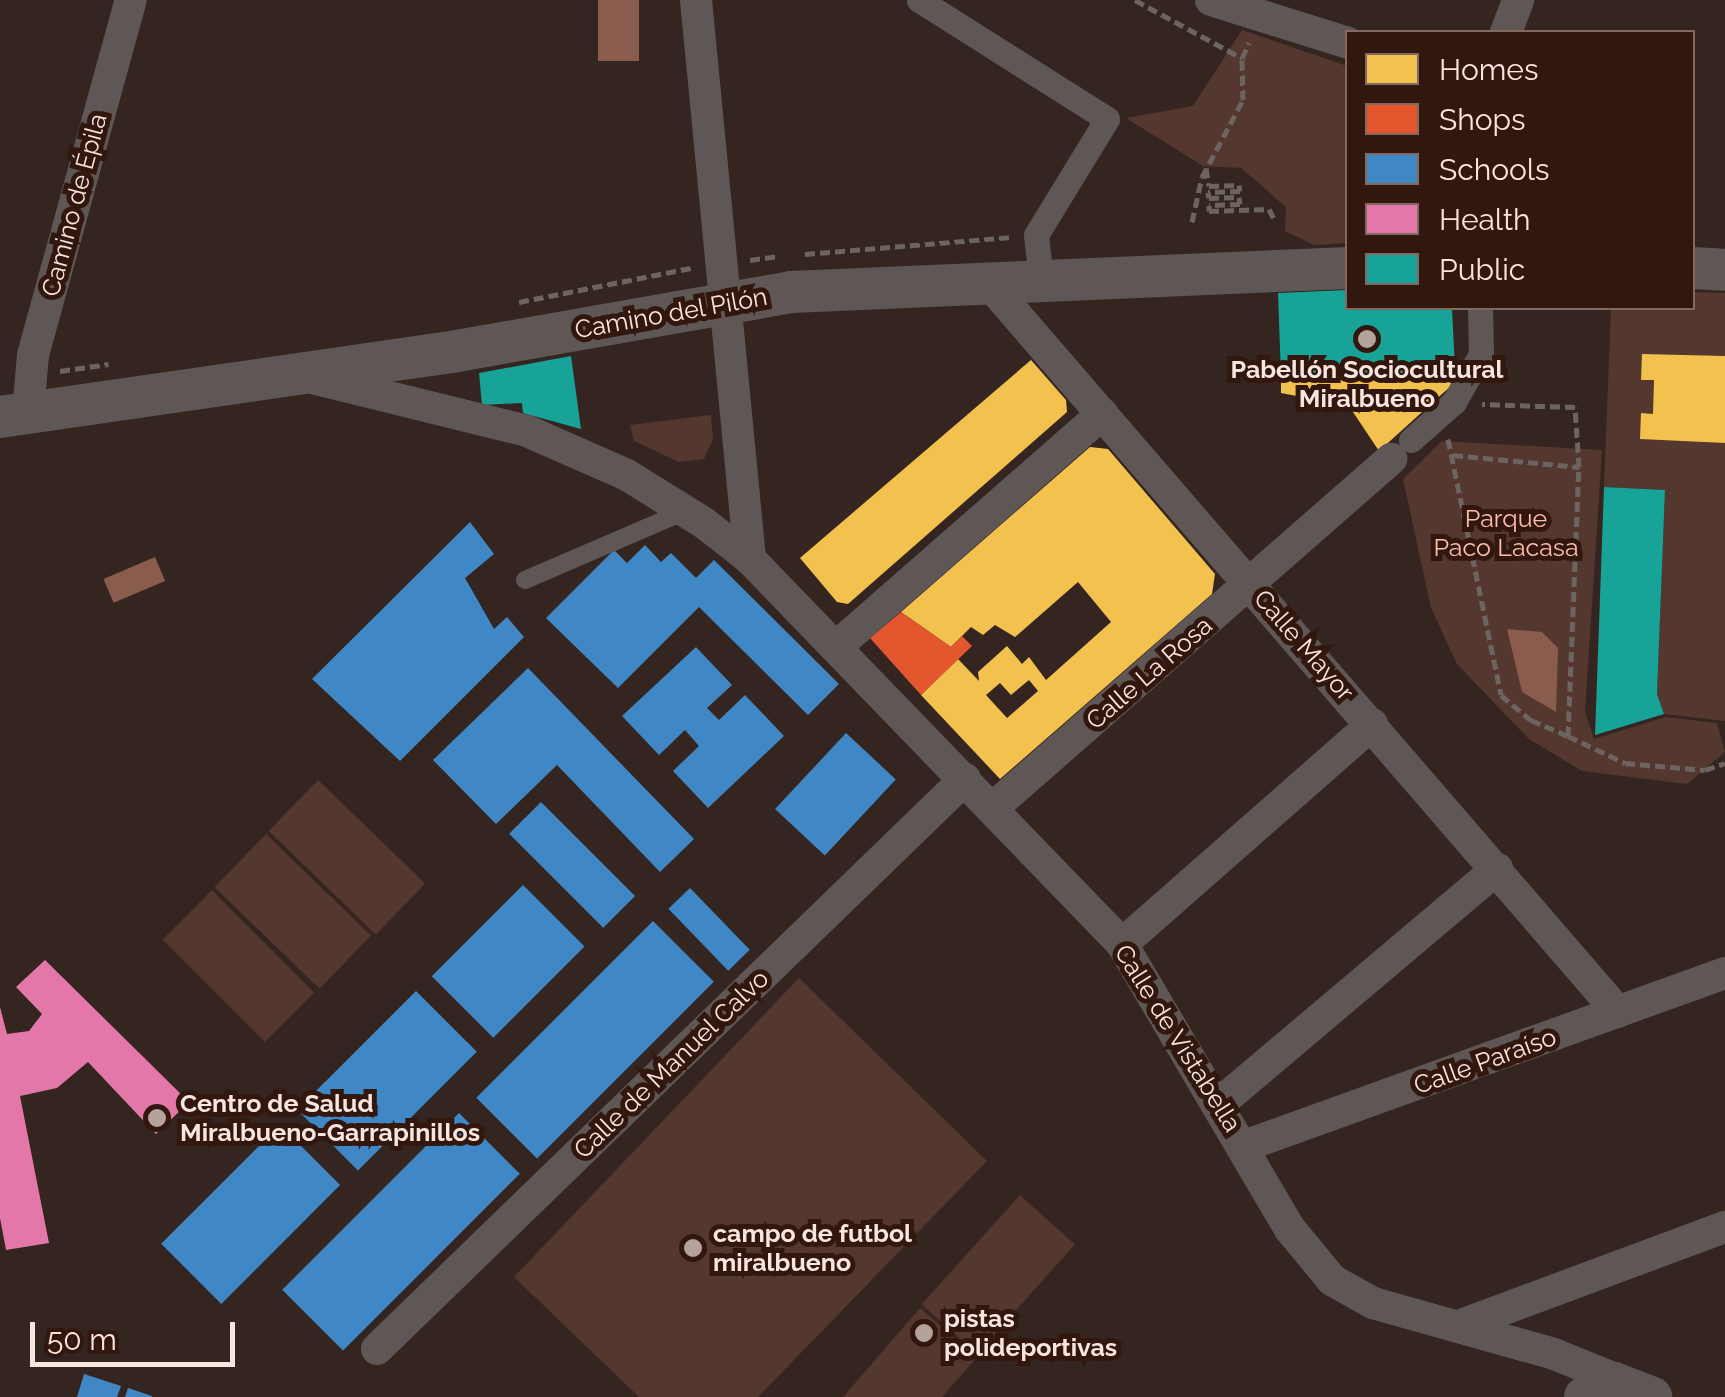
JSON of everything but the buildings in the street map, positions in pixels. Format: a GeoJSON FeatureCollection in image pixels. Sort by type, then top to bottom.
{"type":"FeatureCollection","features":[{"type":"Feature","properties":{"kind":"street","name":"Camino de Épila"},"geometry":{"type":"LineString","coordinates":[[14,415],[131,0]]}},
{"type":"Feature","properties":{"kind":"street"},"geometry":{"type":"LineString","coordinates":[[696,0],[750,559]]}},
{"type":"Feature","properties":{"kind":"street"},"geometry":{"type":"LineString","coordinates":[[919,0],[1108,119],[1036,235],[1040,280]]}},
{"type":"Feature","properties":{"kind":"street"},"geometry":{"type":"LineString","coordinates":[[1211,0],[1345,42]]}},
{"type":"Feature","properties":{"kind":"street"},"geometry":{"type":"LineString","coordinates":[[1507,30],[1518,0]]}},
{"type":"Feature","properties":{"kind":"street","name":"Camino del Pilón"},"geometry":{"type":"LineString","coordinates":[[14,415],[296,376],[725,302],[847,287],[1345,268]]}},
{"type":"Feature","properties":{"kind":"street"},"geometry":{"type":"LineString","coordinates":[[1695,268],[1725,270]]}},
{"type":"Feature","properties":{"kind":"street","name":"Calle Mayor"},"geometry":{"type":"LineString","coordinates":[[986,280],[1618,1012]]}},
{"type":"Feature","properties":{"kind":"street","name":"Calle La Rosa"},"geometry":{"type":"LineString","coordinates":[[995,806],[1252,584],[1454,402],[1482,354],[1480,310]]}},
{"type":"Feature","properties":{"kind":"street"},"geometry":{"type":"LineString","coordinates":[[457,350],[446,378],[457,410]]}},
{"type":"Feature","properties":{"kind":"street","name":"Calle de Vistabella"},"geometry":{"type":"LineString","coordinates":[[296,376],[457,410],[581,452],[694,517],[750,559],[995,806],[1122,944],[1300,1244],[1332,1280],[1374,1303],[1554,1354],[1640,1390]]}},
{"type":"Feature","properties":{"kind":"street"},"geometry":{"type":"LineString","coordinates":[[836,646],[1102,414]]}},
{"type":"Feature","properties":{"kind":"street"},"geometry":{"type":"LineString","coordinates":[[694,517],[744,508]]}},
{"type":"Feature","properties":{"kind":"street"},"geometry":{"type":"LineString","coordinates":[[1122,944],[1372,724]]}},
{"type":"Feature","properties":{"kind":"street","name":"Calle de Manuel Calvo"},"geometry":{"type":"LineString","coordinates":[[377,1349],[965,779]]}},
{"type":"Feature","properties":{"kind":"street"},"geometry":{"type":"LineString","coordinates":[[1220,1104],[1497,869]]}},
{"type":"Feature","properties":{"kind":"street","name":"Calle Paraíso"},"geometry":{"type":"LineString","coordinates":[[1244,1146],[1725,973]]}},
{"type":"Feature","properties":{"kind":"street"},"geometry":{"type":"LineString","coordinates":[[1460,1325],[1725,1227]]}},
{"type":"Feature","properties":{"kind":"street"},"geometry":{"type":"LineString","coordinates":[[1554,1354],[1575,1397]]}},
{"type":"Feature","properties":{"kind":"street"},"geometry":{"type":"LineString","coordinates":[[1585,1397],[1601,1386],[1640,1390]]}},
{"type":"Feature","properties":{"kind":"lane"},"geometry":{"type":"LineString","coordinates":[[525,580],[694,517]]}},
{"type":"Feature","properties":{"kind":"path"},"geometry":{"type":"LineString","coordinates":[[1134,0],[1242,58],[1243,100],[1206,168],[1192,222]]}},
{"type":"Feature","properties":{"kind":"path"},"geometry":{"type":"LineString","coordinates":[[1206,168],[1209,186],[1239,184],[1240,191],[1208,192],[1208,198],[1240,198],[1240,204],[1209,205],[1210,211],[1269,209],[1275,221]]}},
{"type":"Feature","properties":{"kind":"path"},"geometry":{"type":"LineString","coordinates":[[1454,402],[1575,407],[1574,444],[1579,466],[1568,736]]}},
{"type":"Feature","properties":{"kind":"path"},"geometry":{"type":"LineString","coordinates":[[1411,442],[1447,435],[1501,694],[1531,720],[1625,762],[1704,770],[1725,763]]}},
{"type":"Feature","properties":{"kind":"path"},"geometry":{"type":"LineString","coordinates":[[1452,455],[1579,466]]}},
{"type":"Feature","properties":{"kind":"green space"},"geometry":{"type":"Polygon","coordinates":[[[1242,30],[1345,65],[1345,243],[1314,245],[1285,231],[1286,207],[1241,168],[1203,166],[1126,118],[1193,106],[1242,30]]]}},
{"type":"Feature","properties":{"kind":"green space"},"geometry":{"type":"Polygon","coordinates":[[[1695,292],[1725,293],[1725,721],[1664,714],[1657,694],[1665,490],[1604,487],[1611,310],[1695,310],[1695,292]]]}},
{"type":"Feature","properties":{"kind":"green space"},"geometry":{"type":"Polygon","coordinates":[[[711,415],[713,439],[704,459],[679,462],[634,441],[630,425],[711,415]]]}},
{"type":"Feature","properties":{"kind":"green space","name":"Parque Paco Lacasa"},"geometry":{"type":"Polygon","coordinates":[[[1442,441],[1602,450],[1585,712],[1594,739],[1666,717],[1717,723],[1725,752],[1687,784],[1582,771],[1529,739],[1457,664],[1431,608],[1403,479],[1442,441]]]}},
{"type":"Feature","properties":{"kind":"green space"},"geometry":{"type":"Polygon","coordinates":[[[318,780],[425,884],[376,935],[269,831],[318,780]]]}},
{"type":"Feature","properties":{"kind":"green space"},"geometry":{"type":"Polygon","coordinates":[[[266,834],[371,935],[320,989],[215,887],[266,834]]]}},
{"type":"Feature","properties":{"kind":"green space"},"geometry":{"type":"Polygon","coordinates":[[[212,890],[315,993],[265,1042],[163,939],[212,890]]]}},
{"type":"Feature","properties":{"kind":"green space"},"geometry":{"type":"Polygon","coordinates":[[[799,978],[987,1161],[758,1397],[639,1397],[514,1277],[799,978]]]}},
{"type":"Feature","properties":{"kind":"green space"},"geometry":{"type":"Polygon","coordinates":[[[1020,1195],[1075,1245],[977,1354],[922,1304],[1020,1195]]]}},
{"type":"Feature","properties":{"kind":"green space","name":"pistas polideportivas"},"geometry":{"type":"Polygon","coordinates":[[[920,1308],[977,1357],[942,1397],[843,1397],[920,1308]]]}},
{"type":"Feature","properties":{"kind":"shaded area"},"geometry":{"type":"Polygon","coordinates":[[[598,0],[639,0],[639,61],[598,61],[598,0]]]}},
{"type":"Feature","properties":{"kind":"shaded area"},"geometry":{"type":"Polygon","coordinates":[[[155,557],[165,581],[114,603],[103,579],[155,557]]]}},
{"type":"Feature","properties":{"kind":"shaded area"},"geometry":{"type":"Polygon","coordinates":[[[1507,629],[1542,632],[1558,648],[1556,712],[1522,692],[1507,629]]]}},
{"type":"Feature","properties":{"kind":"place","name":"Pabellón Sociocultural Miralbueno"},"geometry":{"type":"Point","coordinates":[1367,339]}},
{"type":"Feature","properties":{"kind":"place","name":"Centro de Salud Miralbueno-Garrapinillos"},"geometry":{"type":"Point","coordinates":[157,1118]}},
{"type":"Feature","properties":{"kind":"place","name":"campo de futbol miralbueno"},"geometry":{"type":"Point","coordinates":[693,1248]}},
{"type":"Feature","properties":{"kind":"place","name":"pistas polideportivas"},"geometry":{"type":"Point","coordinates":[924,1333]}}]}
